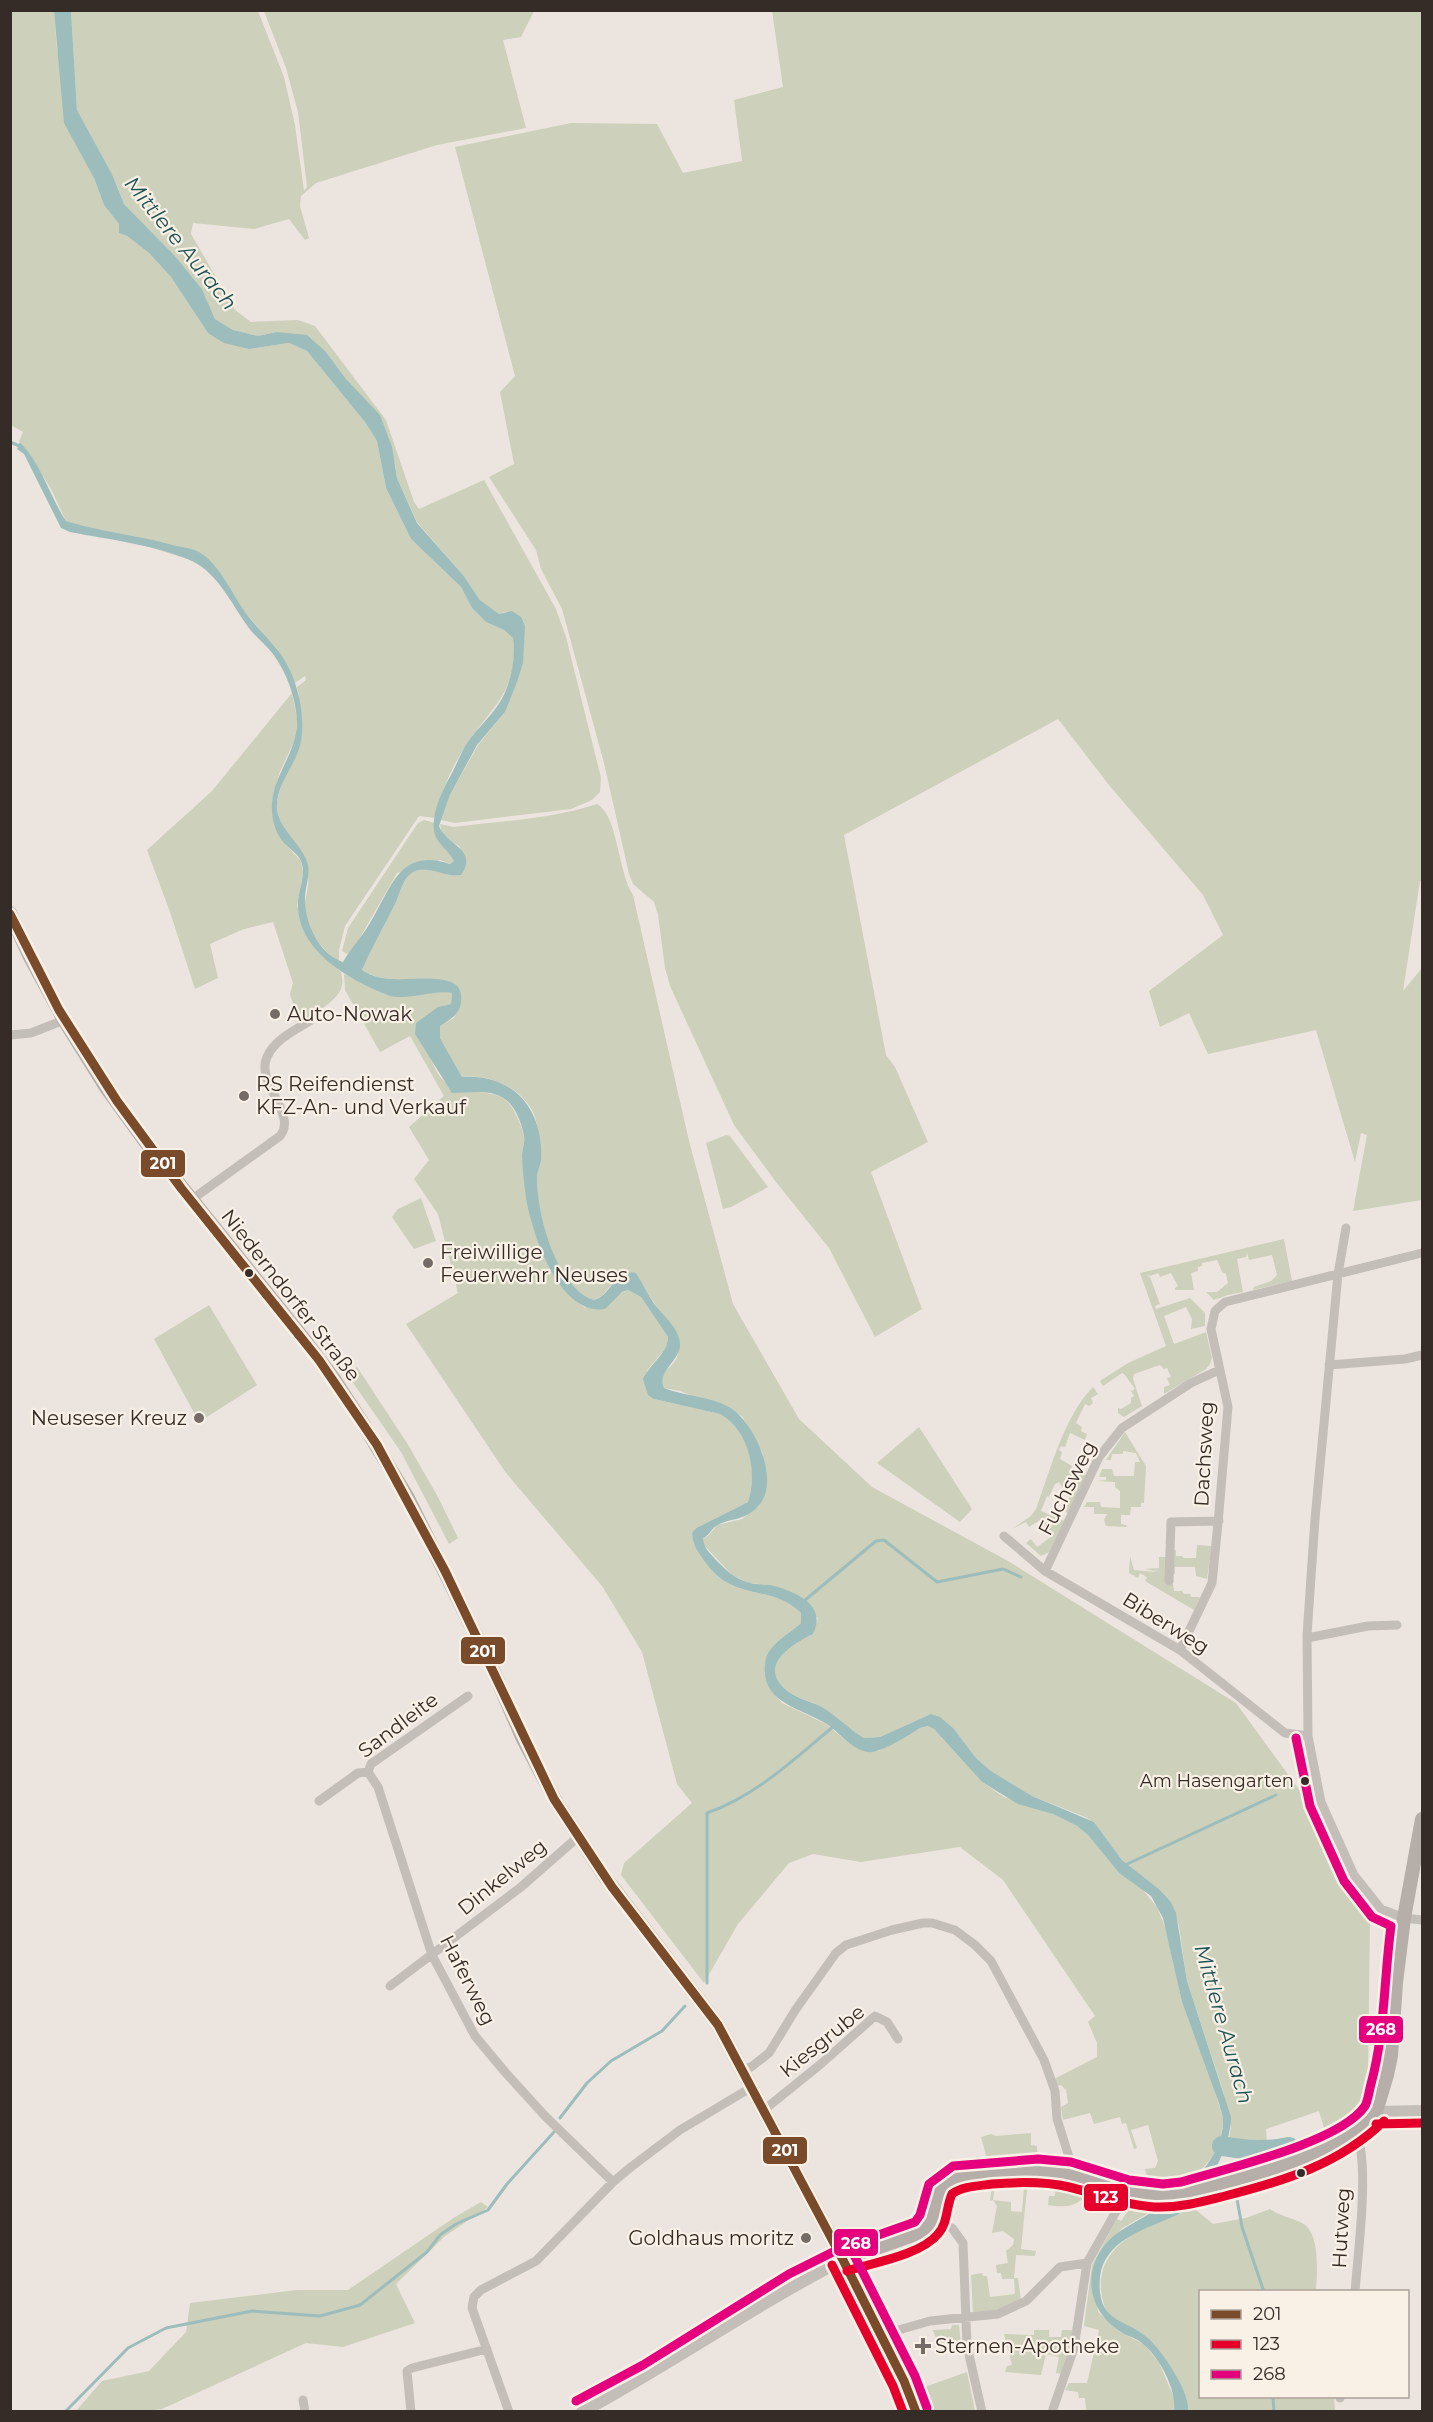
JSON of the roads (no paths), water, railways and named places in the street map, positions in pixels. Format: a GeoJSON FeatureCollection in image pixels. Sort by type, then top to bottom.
{"type":"FeatureCollection","features":[{"type":"Feature","properties":{"kind":"main road","name":"Niederndorfer Straße"},"geometry":{"type":"LineString","coordinates":[[10,914],[64,1020],[113,1098],[334,1379],[402,1488],[492,1668],[537,1768],[578,1837],[624,1902],[718,2025],[843,2260]]}},
{"type":"Feature","properties":{"kind":"main road"},"geometry":{"type":"LineString","coordinates":[[843,2260],[912,2237],[928,2227],[932,2222],[939,2191],[955,2178],[1037,2171],[1069,2174],[1126,2192],[1145,2195],[1184,2194],[1310,2156],[1356,2131],[1376,2112],[1391,2056],[1396,1983],[1404,1918],[1422,1819]]}},
{"type":"Feature","properties":{"kind":"street"},"geometry":{"type":"LineString","coordinates":[[10,1035],[31,1033],[64,1020]]}},
{"type":"Feature","properties":{"kind":"street"},"geometry":{"type":"LineString","coordinates":[[191,1200],[280,1136],[286,1129],[286,1121],[270,1087],[265,1064],[266,1057],[282,1039],[310,1021]]}},
{"type":"Feature","properties":{"kind":"street"},"geometry":{"type":"LineString","coordinates":[[1346,1228],[1338,1274],[1315,1519],[1307,1638],[1308,1737],[1321,1802],[1354,1875],[1381,1909],[1404,1918],[1422,1920]]}},
{"type":"Feature","properties":{"kind":"street"},"geometry":{"type":"LineString","coordinates":[[1338,1274],[1422,1253]]}},
{"type":"Feature","properties":{"kind":"street","name":"Dachsweg"},"geometry":{"type":"LineString","coordinates":[[1180,1650],[1212,1583],[1228,1407],[1211,1329],[1215,1311],[1226,1302],[1338,1274]]}},
{"type":"Feature","properties":{"kind":"street"},"geometry":{"type":"LineString","coordinates":[[1329,1365],[1405,1359],[1422,1355]]}},
{"type":"Feature","properties":{"kind":"street","name":"Fuchsweg"},"geometry":{"type":"LineString","coordinates":[[1045,1571],[1099,1457],[1122,1428],[1191,1383],[1220,1370]]}},
{"type":"Feature","properties":{"kind":"street"},"geometry":{"type":"LineString","coordinates":[[1169,1581],[1171,1522],[1218,1521]]}},
{"type":"Feature","properties":{"kind":"street","name":"Biberweg"},"geometry":{"type":"LineString","coordinates":[[1004,1536],[1045,1571],[1180,1650],[1285,1733],[1308,1737]]}},
{"type":"Feature","properties":{"kind":"street"},"geometry":{"type":"LineString","coordinates":[[1307,1638],[1368,1626],[1398,1624]]}},
{"type":"Feature","properties":{"kind":"street","name":"Sandleite"},"geometry":{"type":"LineString","coordinates":[[319,1801],[358,1773],[368,1772],[371,1764],[468,1696]]}},
{"type":"Feature","properties":{"kind":"street","name":"Haferweg"},"geometry":{"type":"LineString","coordinates":[[368,1772],[378,1787],[432,1955],[475,2036],[545,2116],[613,2182]]}},
{"type":"Feature","properties":{"kind":"street","name":"Dinkelweg"},"geometry":{"type":"LineString","coordinates":[[390,1986],[521,1887],[578,1837]]}},
{"type":"Feature","properties":{"kind":"street"},"geometry":{"type":"LineString","coordinates":[[742,2069],[751,2067],[769,2053],[796,2009],[836,1953],[846,1944],[890,1930],[923,1923],[932,1923],[955,1930],[991,1961],[1044,2060],[1056,2091],[1057,2119],[1070,2160],[1069,2174]]}},
{"type":"Feature","properties":{"kind":"street","name":"Kiesgrube"},"geometry":{"type":"LineString","coordinates":[[764,2110],[875,2016],[887,2022],[898,2039]]}},
{"type":"Feature","properties":{"kind":"street"},"geometry":{"type":"LineString","coordinates":[[509,2412],[472,2308],[474,2297],[481,2290],[536,2261],[613,2182],[680,2130],[752,2088]]}},
{"type":"Feature","properties":{"kind":"street"},"geometry":{"type":"LineString","coordinates":[[1376,2112],[1422,2111]]}},
{"type":"Feature","properties":{"kind":"street","name":"Hutweg"},"geometry":{"type":"LineString","coordinates":[[1355,2290],[1361,2156],[1361,2144],[1356,2131]]}},
{"type":"Feature","properties":{"kind":"street"},"geometry":{"type":"LineString","coordinates":[[1052,2412],[1074,2348],[1087,2263],[1126,2192]]}},
{"type":"Feature","properties":{"kind":"street"},"geometry":{"type":"LineString","coordinates":[[932,2222],[952,2228],[963,2242],[966,2287],[964,2317],[967,2346],[982,2412]]}},
{"type":"Feature","properties":{"kind":"street"},"geometry":{"type":"LineString","coordinates":[[582,2412],[650,2374],[795,2285],[843,2260],[916,2412]]}},
{"type":"Feature","properties":{"kind":"street"},"geometry":{"type":"LineString","coordinates":[[881,2335],[930,2321],[998,2313],[1026,2301],[1060,2267],[1087,2263]]}},
{"type":"Feature","properties":{"kind":"street"},"geometry":{"type":"LineString","coordinates":[[411,2412],[407,2371],[487,2349]]}},
{"type":"Feature","properties":{"kind":"street"},"geometry":{"type":"LineString","coordinates":[[303,2400],[305,2412]]}},
{"type":"Feature","properties":{"kind":"water"},"geometry":{"type":"Polygon","coordinates":[[[54,11],[71,11],[77,110],[112,174],[124,204],[175,256],[202,289],[215,319],[233,330],[258,336],[276,332],[307,335],[326,352],[346,379],[380,415],[392,447],[397,478],[417,523],[463,575],[480,600],[499,614],[512,611],[521,617],[525,626],[523,663],[505,712],[477,745],[450,795],[439,826],[464,853],[466,866],[461,875],[421,870],[408,876],[362,970],[383,978],[441,979],[456,985],[461,993],[460,1006],[454,1016],[440,1026],[440,1038],[462,1077],[480,1077],[496,1081],[510,1088],[531,1110],[541,1142],[541,1160],[537,1178],[541,1215],[558,1264],[580,1293],[594,1300],[605,1293],[617,1278],[628,1273],[636,1273],[653,1302],[674,1328],[679,1340],[680,1346],[676,1357],[663,1377],[664,1388],[729,1407],[738,1414],[755,1437],[766,1466],[765,1493],[760,1504],[749,1514],[721,1523],[703,1538],[708,1551],[734,1576],[750,1583],[770,1585],[789,1591],[806,1600],[812,1607],[816,1615],[813,1634],[788,1649],[782,1656],[775,1671],[777,1679],[788,1691],[822,1707],[864,1738],[880,1737],[931,1714],[940,1717],[954,1729],[976,1758],[991,1771],[1032,1796],[1094,1822],[1122,1860],[1159,1889],[1171,1902],[1176,1913],[1187,1981],[1231,2117],[1230,2129],[1216,2169],[1191,2203],[1179,2214],[1126,2239],[1109,2255],[1100,2277],[1100,2293],[1108,2312],[1150,2340],[1162,2354],[1181,2384],[1188,2411],[1174,2411],[1170,2384],[1155,2356],[1142,2343],[1110,2324],[1098,2309],[1091,2282],[1095,2262],[1104,2246],[1122,2230],[1170,2200],[1196,2178],[1207,2165],[1221,2137],[1223,2119],[1219,2103],[1182,2002],[1163,1918],[1151,1896],[1119,1873],[1088,1835],[1077,1826],[1053,1814],[1018,1804],[982,1782],[934,1729],[928,1726],[920,1728],[887,1747],[867,1752],[855,1747],[825,1723],[782,1701],[774,1694],[768,1685],[765,1673],[766,1659],[771,1648],[801,1623],[801,1613],[777,1598],[740,1588],[716,1575],[696,1549],[692,1533],[696,1528],[748,1502],[752,1478],[751,1465],[749,1453],[738,1430],[720,1414],[654,1399],[648,1395],[643,1379],[665,1348],[668,1337],[641,1297],[628,1290],[622,1292],[605,1309],[588,1308],[573,1299],[548,1266],[532,1225],[523,1172],[524,1136],[520,1120],[514,1109],[500,1096],[484,1092],[452,1093],[415,1034],[416,1023],[438,1007],[451,1004],[452,993],[409,997],[385,994],[356,980],[328,962],[307,937],[298,906],[303,866],[298,856],[279,836],[272,814],[274,792],[293,743],[297,722],[293,695],[278,661],[249,628],[217,581],[194,562],[150,547],[70,532],[61,528],[24,454],[17,449],[20,442],[28,451],[66,521],[189,549],[206,557],[218,570],[247,614],[289,668],[301,704],[301,741],[279,791],[277,809],[282,824],[308,865],[305,906],[310,926],[326,952],[343,962],[367,928],[399,874],[408,866],[419,861],[433,860],[450,864],[454,861],[435,835],[435,811],[464,748],[502,698],[513,663],[513,638],[504,630],[486,622],[472,608],[461,587],[411,539],[386,488],[377,441],[365,422],[307,351],[289,343],[249,349],[224,343],[208,333],[171,277],[149,253],[127,236],[119,233],[119,224],[104,205],[94,178],[64,123],[54,11]]]}},
{"type":"Feature","properties":{"kind":"waterway"},"geometry":{"type":"LineString","coordinates":[[10,442],[22,447]]}},
{"type":"Feature","properties":{"kind":"waterway"},"geometry":{"type":"LineString","coordinates":[[804,1601],[876,1541],[884,1540],[937,1582],[1003,1569],[1021,1577]]}},
{"type":"Feature","properties":{"kind":"waterway"},"geometry":{"type":"LineString","coordinates":[[707,1983],[707,1813],[725,1806],[758,1787],[834,1726]]}},
{"type":"Feature","properties":{"kind":"waterway"},"geometry":{"type":"LineString","coordinates":[[1125,1865],[1276,1795]]}},
{"type":"Feature","properties":{"kind":"waterway"},"geometry":{"type":"LineString","coordinates":[[560,2118],[587,2083],[611,2061],[662,2031],[685,2006]]}},
{"type":"Feature","properties":{"kind":"waterway"},"geometry":{"type":"LineString","coordinates":[[65,2412],[128,2348],[166,2328],[252,2311],[320,2316],[360,2305],[427,2252],[440,2235],[456,2224],[488,2210],[507,2184],[554,2132]]}},
{"type":"Feature","properties":{"kind":"waterway"},"geometry":{"type":"LineString","coordinates":[[1222,2146],[1255,2150],[1289,2147]]}},
{"type":"Feature","properties":{"kind":"waterway"},"geometry":{"type":"LineString","coordinates":[[1189,2200],[1204,2205],[1236,2198],[1324,2166]]}},
{"type":"Feature","properties":{"kind":"waterway"},"geometry":{"type":"LineString","coordinates":[[1237,2199],[1242,2227],[1263,2290]]}},
{"type":"Feature","properties":{"kind":"waterway"},"geometry":{"type":"LineString","coordinates":[[1273,2398],[1274,2412]]}},
{"type":"Feature","properties":{"kind":"place","name":"Auto-Nowak"},"geometry":{"type":"Point","coordinates":[275,1014]}},
{"type":"Feature","properties":{"kind":"place","name":"RS Reifendienst KFZ-An- und Verkauf"},"geometry":{"type":"Point","coordinates":[244,1096]}},
{"type":"Feature","properties":{"kind":"place","name":"Freiwillige Feuerwehr Neuses"},"geometry":{"type":"Point","coordinates":[428,1263]}},
{"type":"Feature","properties":{"kind":"place","name":"Neuseser Kreuz"},"geometry":{"type":"Point","coordinates":[199,1418]}},
{"type":"Feature","properties":{"kind":"place","name":"Am Hasengarten"},"geometry":{"type":"Point","coordinates":[1305,1781]}},
{"type":"Feature","properties":{"kind":"place","name":"Goldhaus moritz"},"geometry":{"type":"Point","coordinates":[806,2238]}},
{"type":"Feature","properties":{"kind":"place","name":"Sternen-Apotheke"},"geometry":{"type":"Point","coordinates":[923,2346]}},
{"type":"Feature","properties":{"kind":"water label","name":"Mittlere Aurach"},"geometry":{"type":"Point","coordinates":[181,243]}},
{"type":"Feature","properties":{"kind":"water label","name":"Mittlere Aurach"},"geometry":{"type":"Point","coordinates":[1224,2024]}}]}
